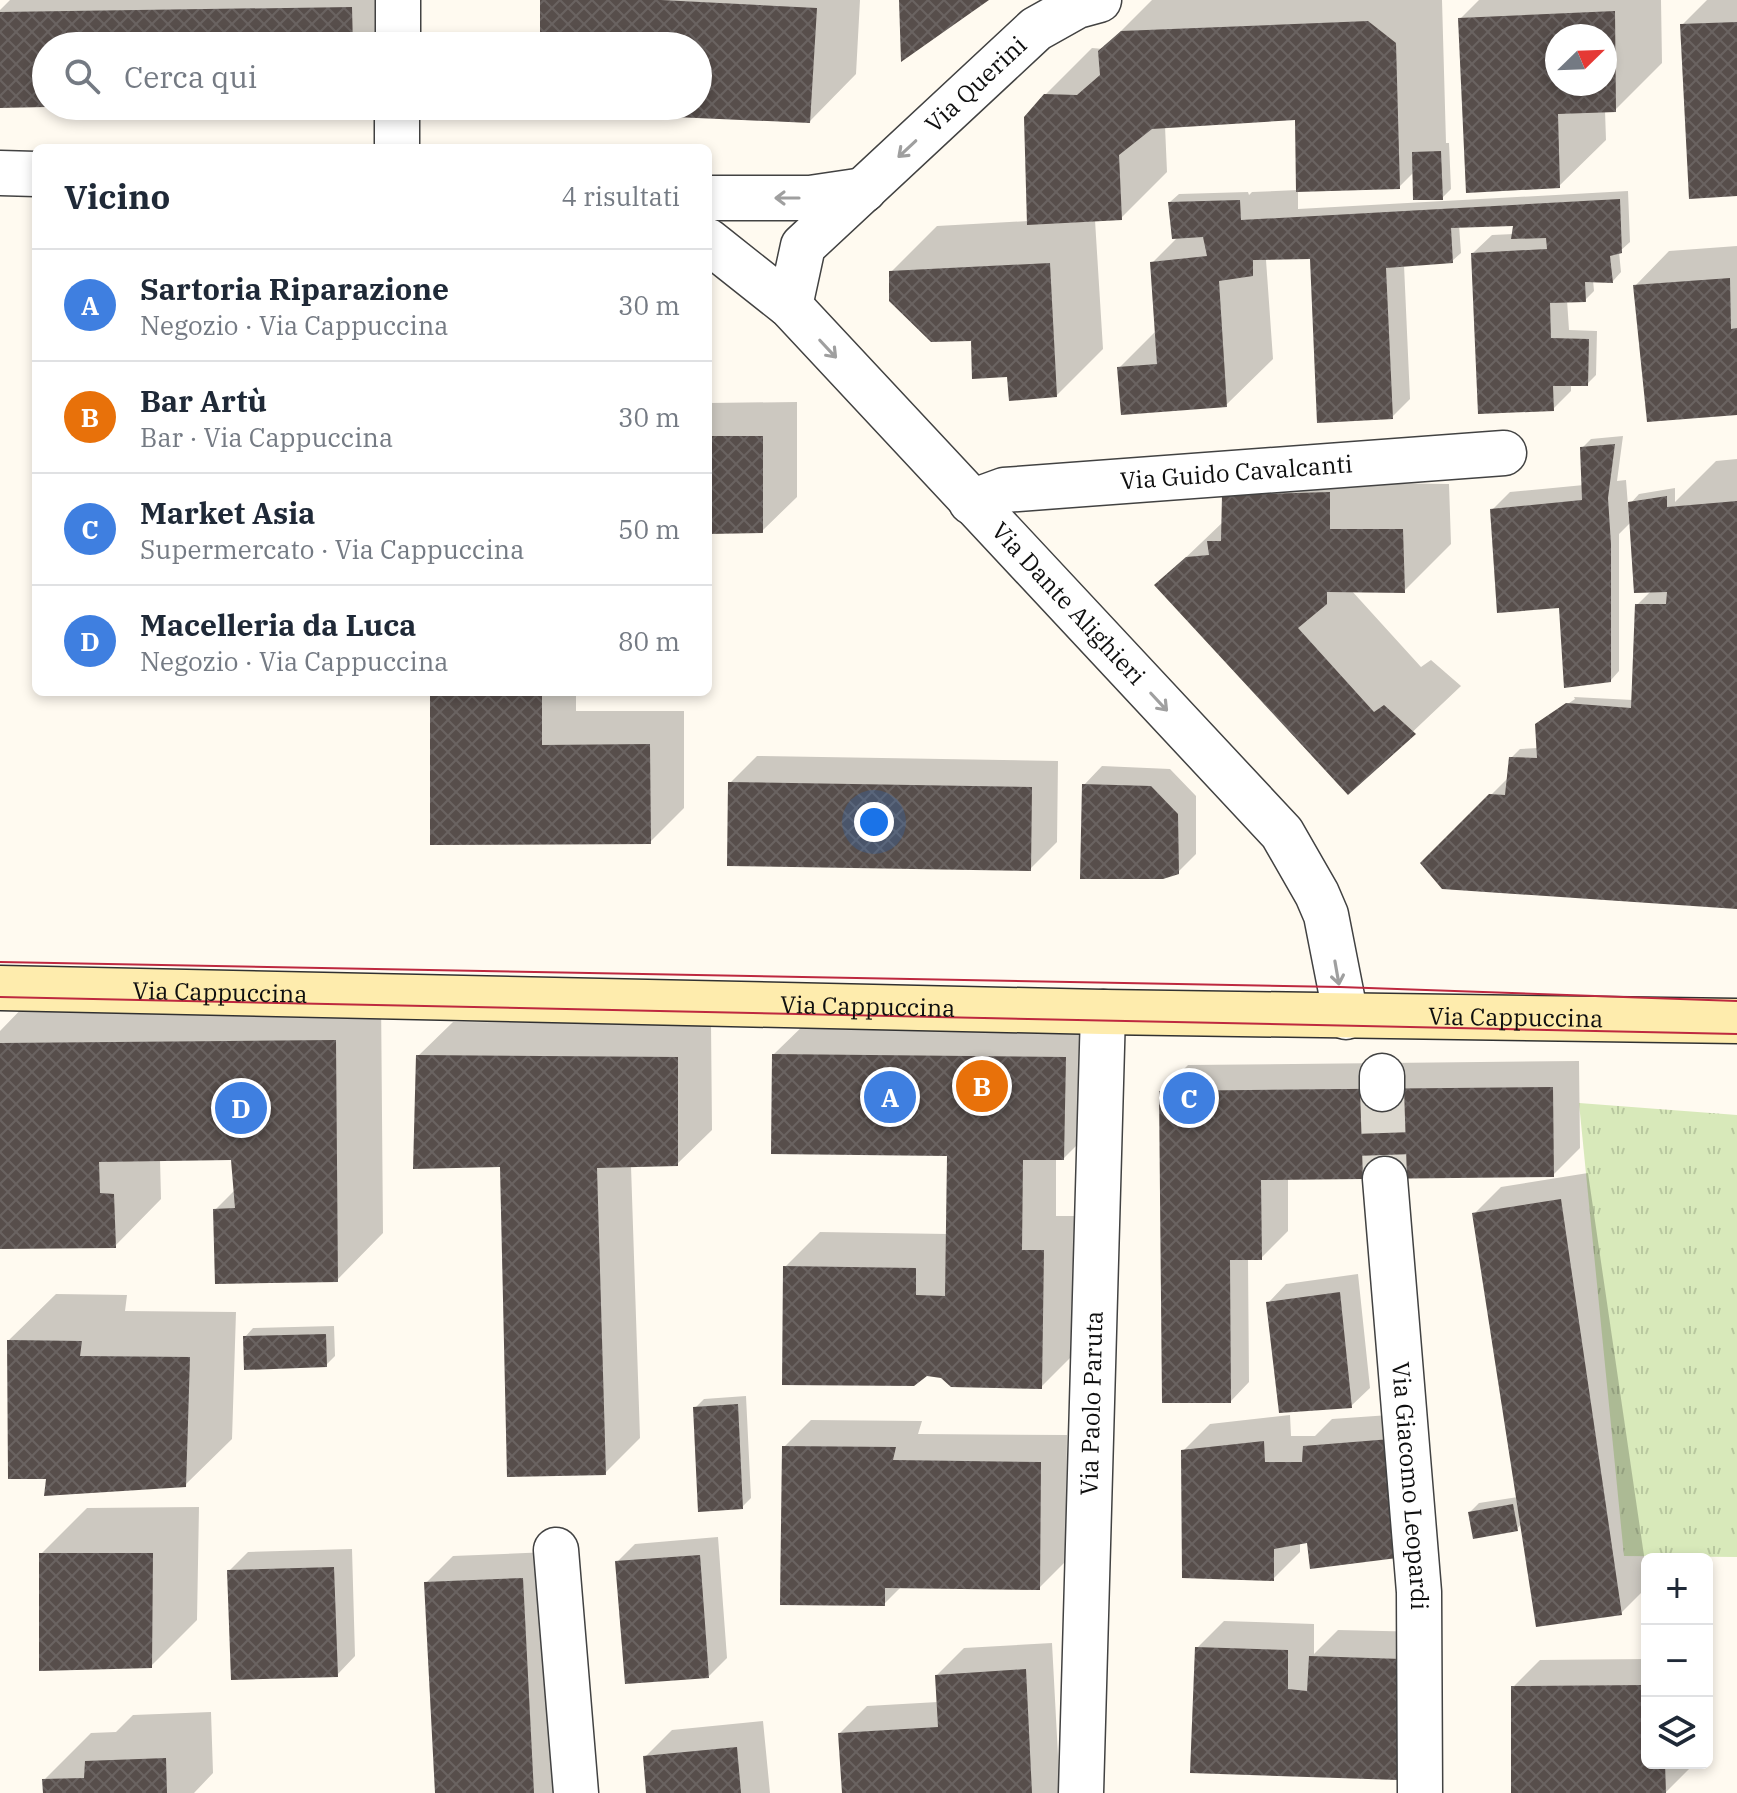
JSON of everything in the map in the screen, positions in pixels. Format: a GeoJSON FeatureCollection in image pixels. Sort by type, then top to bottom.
{"type":"FeatureCollection","features":[{"type":"Feature","properties":{"kind":"street"},"geometry":{"type":"LineString","coordinates":[[398,0],[398,32]]}},
{"type":"Feature","properties":{"kind":"street","name":"Via Querini"},"geometry":{"type":"LineString","coordinates":[[790,306],[803,246],[1036,29],[1077,6],[1099,0]]}},
{"type":"Feature","properties":{"kind":"street"},"geometry":{"type":"LineString","coordinates":[[397,120],[397,144]]}},
{"type":"Feature","properties":{"kind":"street"},"geometry":{"type":"LineString","coordinates":[[0,173],[32,174]]}},
{"type":"Feature","properties":{"kind":"street"},"geometry":{"type":"LineString","coordinates":[[712,198],[810,198],[864,190]]}},
{"type":"Feature","properties":{"kind":"street","name":"Via Dante Alighieri"},"geometry":{"type":"LineString","coordinates":[[712,244],[790,306],[1282,833],[1326,915],[1346,1017]]}},
{"type":"Feature","properties":{"kind":"street","name":"Via Guido Cavalcanti"},"geometry":{"type":"LineString","coordinates":[[971,502],[1004,490],[1504,453]]}},
{"type":"Feature","properties":{"kind":"street","name":"Via Cappuccina"},"geometry":{"type":"LineString","coordinates":[[0,988],[1346,1017],[1737,1021]]}},
{"type":"Feature","properties":{"kind":"street","name":"Via Paolo Paruta"},"geometry":{"type":"LineString","coordinates":[[1081,1793],[1103,1012]]}},
{"type":"Feature","properties":{"kind":"street","name":"Via Giacomo Leopardi"},"geometry":{"type":"LineString","coordinates":[[1385,1179],[1419,1592],[1420,1793]]}},
{"type":"Feature","properties":{"kind":"street"},"geometry":{"type":"LineString","coordinates":[[556,1550],[576,1793]]}},
{"type":"Feature","properties":{"kind":"green space"},"geometry":{"type":"Polygon","coordinates":[[[1579,1103],[1737,1115],[1737,1557],[1713,1557],[1713,1553],[1641,1553],[1641,1556],[1624,1556],[1579,1103]]]}},
{"type":"Feature","properties":{"kind":"building"},"geometry":{"type":"Polygon","coordinates":[[[540,0],[661,0],[817,8],[810,123],[712,119],[712,32],[540,32],[540,0]]]}},
{"type":"Feature","properties":{"kind":"building"},"geometry":{"type":"Polygon","coordinates":[[[899,0],[989,0],[901,62],[899,0]]]}},
{"type":"Feature","properties":{"kind":"building"},"geometry":{"type":"Polygon","coordinates":[[[352,7],[353,32],[32,32],[32,107],[0,108],[0,12],[352,7]]]}},
{"type":"Feature","properties":{"kind":"building"},"geometry":{"type":"Polygon","coordinates":[[[1615,11],[1615,24],[1545,24],[1545,96],[1616,96],[1616,112],[1558,114],[1560,188],[1466,193],[1458,18],[1615,11]]]}},
{"type":"Feature","properties":{"kind":"building"},"geometry":{"type":"Polygon","coordinates":[[[1368,21],[1396,43],[1400,189],[1296,192],[1295,120],[1152,129],[1119,155],[1122,220],[1027,225],[1024,117],[1044,94],[1077,95],[1100,75],[1098,51],[1121,31],[1368,21]]]}},
{"type":"Feature","properties":{"kind":"building"},"geometry":{"type":"Polygon","coordinates":[[[1737,22],[1737,196],[1689,199],[1680,24],[1737,22]]]}},
{"type":"Feature","properties":{"kind":"building"},"geometry":{"type":"Polygon","coordinates":[[[1441,151],[1443,200],[1413,200],[1412,152],[1441,151]]]}},
{"type":"Feature","properties":{"kind":"building"},"geometry":{"type":"Polygon","coordinates":[[[1620,199],[1622,253],[1610,256],[1613,283],[1585,282],[1586,302],[1550,303],[1551,338],[1589,339],[1588,386],[1553,386],[1554,411],[1478,414],[1471,253],[1547,249],[1546,238],[1511,239],[1513,226],[1451,228],[1453,263],[1386,268],[1393,419],[1317,423],[1310,259],[1253,260],[1253,276],[1219,281],[1227,407],[1121,415],[1117,367],[1157,364],[1150,262],[1207,256],[1203,237],[1172,239],[1168,202],[1240,200],[1241,220],[1620,199]]]}},
{"type":"Feature","properties":{"kind":"building"},"geometry":{"type":"Polygon","coordinates":[[[1050,263],[1057,397],[1009,401],[1007,377],[972,379],[971,341],[931,342],[889,301],[889,271],[1050,263]]]}},
{"type":"Feature","properties":{"kind":"building"},"geometry":{"type":"Polygon","coordinates":[[[1730,278],[1731,329],[1737,328],[1737,415],[1647,422],[1633,285],[1730,278]]]}},
{"type":"Feature","properties":{"kind":"building"},"geometry":{"type":"Polygon","coordinates":[[[712,436],[763,436],[763,533],[712,534],[712,436]]]}},
{"type":"Feature","properties":{"kind":"building"},"geometry":{"type":"Polygon","coordinates":[[[1615,444],[1608,498],[1611,682],[1564,688],[1559,608],[1497,613],[1490,509],[1582,500],[1580,447],[1615,444]]]}},
{"type":"Feature","properties":{"kind":"building"},"geometry":{"type":"Polygon","coordinates":[[[1330,492],[1330,529],[1403,529],[1405,593],[1327,592],[1327,604],[1298,628],[1374,712],[1384,705],[1416,734],[1348,795],[1154,585],[1186,557],[1209,555],[1207,541],[1221,541],[1222,495],[1330,492]]]}},
{"type":"Feature","properties":{"kind":"building"},"geometry":{"type":"Polygon","coordinates":[[[1667,496],[1667,507],[1737,501],[1737,909],[1442,889],[1420,863],[1489,794],[1505,795],[1509,757],[1537,758],[1535,724],[1566,703],[1631,708],[1635,604],[1666,604],[1667,592],[1634,593],[1628,502],[1667,496]]]}},
{"type":"Feature","properties":{"kind":"building"},"geometry":{"type":"Polygon","coordinates":[[[430,696],[542,696],[542,745],[650,744],[651,844],[430,845],[430,696]]]}},
{"type":"Feature","properties":{"kind":"building"},"geometry":{"type":"Polygon","coordinates":[[[728,782],[1032,787],[1031,871],[727,866],[728,782]]]}},
{"type":"Feature","properties":{"kind":"building"},"geometry":{"type":"Polygon","coordinates":[[[1082,784],[1151,786],[1178,814],[1179,874],[1163,879],[1080,879],[1082,784]]]}},
{"type":"Feature","properties":{"kind":"building"},"geometry":{"type":"Polygon","coordinates":[[[336,1040],[338,1282],[215,1284],[213,1209],[235,1208],[231,1160],[99,1162],[100,1193],[114,1194],[116,1248],[0,1249],[0,1043],[336,1040]]]}},
{"type":"Feature","properties":{"kind":"building"},"geometry":{"type":"Polygon","coordinates":[[[772,1054],[1066,1057],[1064,1160],[1023,1160],[1022,1250],[1044,1250],[1042,1389],[951,1387],[941,1378],[927,1376],[914,1386],[782,1385],[783,1266],[916,1268],[916,1295],[945,1296],[947,1156],[771,1154],[772,1054]]]}},
{"type":"Feature","properties":{"kind":"building"},"geometry":{"type":"Polygon","coordinates":[[[416,1055],[678,1057],[678,1166],[597,1168],[606,1475],[507,1477],[500,1167],[413,1169],[416,1055]]]}},
{"type":"Feature","properties":{"kind":"building"},"geometry":{"type":"Polygon","coordinates":[[[1553,1087],[1554,1177],[1261,1180],[1262,1260],[1230,1260],[1231,1403],[1162,1403],[1159,1091],[1553,1087]]]}},
{"type":"Feature","properties":{"kind":"building"},"geometry":{"type":"Polygon","coordinates":[[[1561,1199],[1622,1615],[1536,1627],[1472,1213],[1561,1199]]]}},
{"type":"Feature","properties":{"kind":"building"},"geometry":{"type":"Polygon","coordinates":[[[1340,1292],[1352,1408],[1279,1413],[1266,1302],[1340,1292]]]}},
{"type":"Feature","properties":{"kind":"building"},"geometry":{"type":"Polygon","coordinates":[[[326,1334],[327,1367],[244,1370],[243,1336],[326,1334]]]}},
{"type":"Feature","properties":{"kind":"building"},"geometry":{"type":"Polygon","coordinates":[[[7,1340],[82,1341],[80,1356],[190,1357],[186,1487],[44,1496],[46,1479],[8,1479],[7,1340]]]}},
{"type":"Feature","properties":{"kind":"building"},"geometry":{"type":"Polygon","coordinates":[[[738,1404],[743,1509],[698,1512],[693,1407],[738,1404]]]}},
{"type":"Feature","properties":{"kind":"building"},"geometry":{"type":"Polygon","coordinates":[[[1391,1439],[1405,1557],[1310,1569],[1307,1543],[1274,1549],[1274,1581],[1182,1578],[1181,1450],[1264,1441],[1265,1462],[1302,1462],[1303,1446],[1391,1439]]]}},
{"type":"Feature","properties":{"kind":"building"},"geometry":{"type":"Polygon","coordinates":[[[782,1446],[896,1447],[893,1460],[1041,1462],[1040,1590],[885,1588],[885,1606],[780,1605],[782,1446]]]}},
{"type":"Feature","properties":{"kind":"building"},"geometry":{"type":"Polygon","coordinates":[[[1513,1504],[1518,1531],[1473,1539],[1468,1512],[1513,1504]]]}},
{"type":"Feature","properties":{"kind":"building"},"geometry":{"type":"Polygon","coordinates":[[[39,1553],[153,1553],[152,1668],[39,1671],[39,1553]]]}},
{"type":"Feature","properties":{"kind":"building"},"geometry":{"type":"Polygon","coordinates":[[[700,1555],[709,1678],[625,1684],[615,1561],[700,1555]]]}},
{"type":"Feature","properties":{"kind":"building"},"geometry":{"type":"Polygon","coordinates":[[[334,1567],[338,1677],[231,1680],[227,1570],[334,1567]]]}},
{"type":"Feature","properties":{"kind":"building"},"geometry":{"type":"Polygon","coordinates":[[[523,1578],[534,1793],[435,1793],[424,1582],[523,1578]]]}},
{"type":"Feature","properties":{"kind":"building"},"geometry":{"type":"Polygon","coordinates":[[[1195,1647],[1288,1650],[1288,1689],[1307,1691],[1309,1656],[1402,1659],[1398,1780],[1190,1773],[1195,1647]]]}},
{"type":"Feature","properties":{"kind":"building"},"geometry":{"type":"Polygon","coordinates":[[[1026,1669],[1032,1793],[842,1793],[838,1733],[938,1727],[935,1675],[1026,1669]]]}},
{"type":"Feature","properties":{"kind":"building"},"geometry":{"type":"Polygon","coordinates":[[[1641,1685],[1641,1769],[1665,1769],[1666,1793],[1511,1793],[1511,1686],[1641,1685]]]}},
{"type":"Feature","properties":{"kind":"building"},"geometry":{"type":"Polygon","coordinates":[[[737,1747],[741,1793],[646,1793],[643,1756],[737,1747]]]}},
{"type":"Feature","properties":{"kind":"building"},"geometry":{"type":"Polygon","coordinates":[[[166,1758],[167,1793],[43,1793],[42,1779],[84,1778],[85,1761],[166,1758]]]}},
{"type":"Feature","properties":{"kind":"tunnel"},"geometry":{"type":"LineString","coordinates":[[1382,1089],[1385,1179]]}},
{"type":"Feature","properties":{"kind":"tram line"},"geometry":{"type":"LineString","coordinates":[[0,962],[1340,987],[1737,1001]]}},
{"type":"Feature","properties":{"kind":"tram line"},"geometry":{"type":"LineString","coordinates":[[0,997],[1737,1034]]}},
{"type":"Feature","properties":{"kind":"place","name":"Bar Artù"},"geometry":{"type":"Point","coordinates":[982,1086]}},
{"type":"Feature","properties":{"kind":"place","name":"Sartoria Riparazione"},"geometry":{"type":"Point","coordinates":[890,1097]}},
{"type":"Feature","properties":{"kind":"place","name":"Market Asia"},"geometry":{"type":"Point","coordinates":[1189,1098]}},
{"type":"Feature","properties":{"kind":"place","name":"Macelleria da Luca"},"geometry":{"type":"Point","coordinates":[241,1108]}}]}
